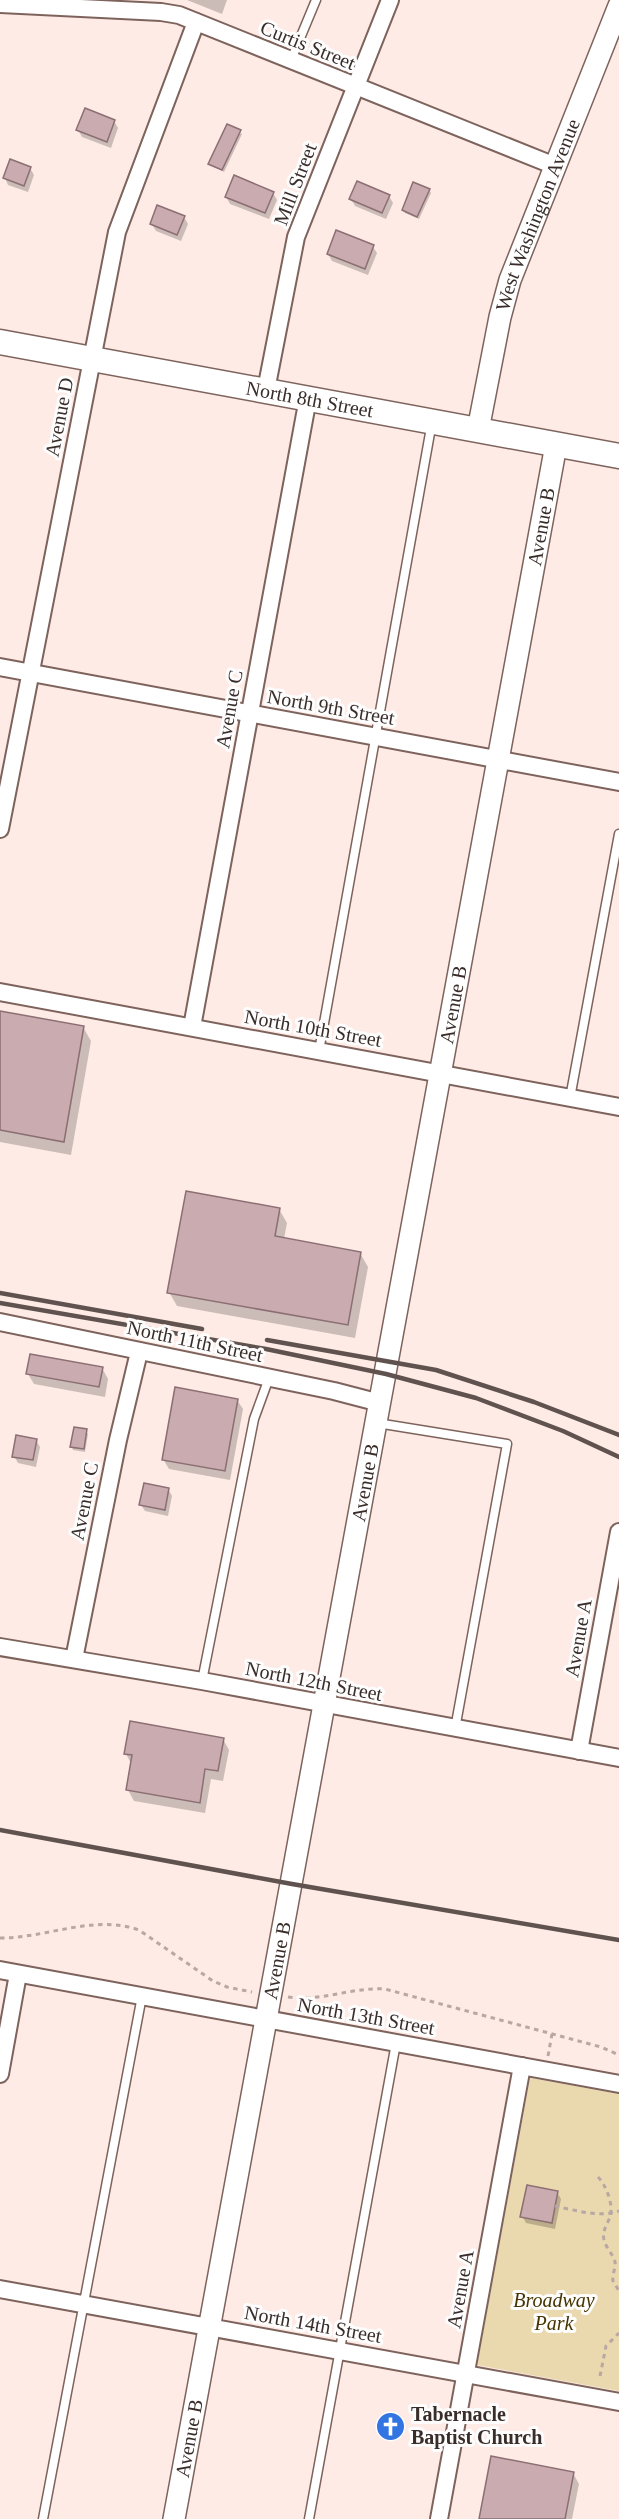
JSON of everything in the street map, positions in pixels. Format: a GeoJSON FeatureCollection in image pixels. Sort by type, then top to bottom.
{"type":"FeatureCollection","features":[{"type":"Feature","properties":{"kind":"main road","name":"North 8th Street"},"geometry":{"type":"LineString","coordinates":[[0,342],[619,456]]}},
{"type":"Feature","properties":{"kind":"street","name":"Mill Street"},"geometry":{"type":"LineString","coordinates":[[266,390],[296,237],[390,0]]}},
{"type":"Feature","properties":{"kind":"street","name":"Curtis Street"},"geometry":{"type":"LineString","coordinates":[[0,4],[161,12],[179,15],[555,166]]}},
{"type":"Feature","properties":{"kind":"street","name":"West Washington Avenue"},"geometry":{"type":"LineString","coordinates":[[478,430],[500,317],[510,280],[619,6]]}},
{"type":"Feature","properties":{"kind":"street","name":"Avenue D"},"geometry":{"type":"LineString","coordinates":[[0,829],[117,232],[196,22]]}},
{"type":"Feature","properties":{"kind":"street","name":"Avenue C"},"geometry":{"type":"LineString","coordinates":[[192,1027],[308,398]]}},
{"type":"Feature","properties":{"kind":"street","name":"Avenue B"},"geometry":{"type":"LineString","coordinates":[[174,2519],[556,445]]}},
{"type":"Feature","properties":{"kind":"street","name":"North 9th Street"},"geometry":{"type":"LineString","coordinates":[[0,667],[619,782]]}},
{"type":"Feature","properties":{"kind":"street","name":"North 10th Street"},"geometry":{"type":"LineString","coordinates":[[0,992],[619,1107]]}},
{"type":"Feature","properties":{"kind":"street","name":"North 11th Street"},"geometry":{"type":"LineString","coordinates":[[0,1322],[334,1391],[379,1413]]}},
{"type":"Feature","properties":{"kind":"street","name":"Avenue C"},"geometry":{"type":"LineString","coordinates":[[74,1659],[118,1440],[139,1352]]}},
{"type":"Feature","properties":{"kind":"street","name":"Avenue A"},"geometry":{"type":"LineString","coordinates":[[579,1751],[619,1532]]}},
{"type":"Feature","properties":{"kind":"street","name":"North 12th Street"},"geometry":{"type":"LineString","coordinates":[[0,1647],[202,1681],[619,1758]]}},
{"type":"Feature","properties":{"kind":"street","name":"North 13th Street"},"geometry":{"type":"LineString","coordinates":[[0,1971],[619,2084]]}},
{"type":"Feature","properties":{"kind":"street"},"geometry":{"type":"LineString","coordinates":[[0,2074],[18,1974]]}},
{"type":"Feature","properties":{"kind":"street","name":"Avenue A"},"geometry":{"type":"LineString","coordinates":[[439,2519],[522,2066]]}},
{"type":"Feature","properties":{"kind":"street","name":"North 14th Street"},"geometry":{"type":"LineString","coordinates":[[0,2289],[619,2402]]}},
{"type":"Feature","properties":{"kind":"lane"},"geometry":{"type":"LineString","coordinates":[[291,61],[316,0]]}},
{"type":"Feature","properties":{"kind":"lane"},"geometry":{"type":"LineString","coordinates":[[319,1051],[432,421]]}},
{"type":"Feature","properties":{"kind":"lane"},"geometry":{"type":"LineString","coordinates":[[570,1098],[619,834]]}},
{"type":"Feature","properties":{"kind":"lane"},"geometry":{"type":"LineString","coordinates":[[202,1681],[254,1419],[269,1378]]}},
{"type":"Feature","properties":{"kind":"lane"},"geometry":{"type":"LineString","coordinates":[[379,1413],[507,1444],[455,1729]]}},
{"type":"Feature","properties":{"kind":"lane"},"geometry":{"type":"LineString","coordinates":[[43,2519],[142,1996]]}},
{"type":"Feature","properties":{"kind":"lane"},"geometry":{"type":"LineString","coordinates":[[309,2519],[396,2043]]}},
{"type":"Feature","properties":{"kind":"path"},"geometry":{"type":"LineString","coordinates":[[0,1938],[103,1923],[129,1926],[139,1930],[213,1981],[227,1987],[255,1992]]}},
{"type":"Feature","properties":{"kind":"path"},"geometry":{"type":"LineString","coordinates":[[294,1998],[316,1999],[350,1990],[385,1989],[601,2047],[619,2055]]}},
{"type":"Feature","properties":{"kind":"path"},"geometry":{"type":"LineString","coordinates":[[546,2062],[552,2034]]}},
{"type":"Feature","properties":{"kind":"path"},"geometry":{"type":"LineString","coordinates":[[598,2177],[606,2188],[611,2214],[604,2229],[604,2240],[614,2259],[613,2281],[619,2291]]}},
{"type":"Feature","properties":{"kind":"path"},"geometry":{"type":"LineString","coordinates":[[555,2206],[581,2212],[611,2214],[619,2211]]}},
{"type":"Feature","properties":{"kind":"path"},"geometry":{"type":"LineString","coordinates":[[600,2376],[606,2346],[619,2332]]}},
{"type":"Feature","properties":{"kind":"green space","name":"Broadway Park"},"geometry":{"type":"Polygon","coordinates":[[[530,2078],[619,2094],[619,2391],[477,2365],[530,2078]]]}},
{"type":"Feature","properties":{"kind":"building"},"geometry":{"type":"Polygon","coordinates":[[[85,108],[115,120],[107,142],[76,130],[85,108]]]}},
{"type":"Feature","properties":{"kind":"building"},"geometry":{"type":"Polygon","coordinates":[[[227,124],[241,130],[222,170],[208,164],[227,124]]]}},
{"type":"Feature","properties":{"kind":"building"},"geometry":{"type":"Polygon","coordinates":[[[10,159],[31,167],[24,186],[3,178],[10,159]]]}},
{"type":"Feature","properties":{"kind":"building"},"geometry":{"type":"Polygon","coordinates":[[[234,175],[274,192],[265,213],[225,197],[234,175]]]}},
{"type":"Feature","properties":{"kind":"building"},"geometry":{"type":"Polygon","coordinates":[[[357,181],[390,195],[382,213],[349,199],[357,181]]]}},
{"type":"Feature","properties":{"kind":"building"},"geometry":{"type":"Polygon","coordinates":[[[413,182],[430,189],[417,217],[402,210],[413,182]]]}},
{"type":"Feature","properties":{"kind":"building"},"geometry":{"type":"Polygon","coordinates":[[[157,205],[185,216],[177,235],[150,224],[157,205]]]}},
{"type":"Feature","properties":{"kind":"building"},"geometry":{"type":"Polygon","coordinates":[[[336,230],[374,245],[365,269],[327,254],[336,230]]]}},
{"type":"Feature","properties":{"kind":"building"},"geometry":{"type":"Polygon","coordinates":[[[0,1011],[84,1026],[64,1142],[0,1130],[0,1011]]]}},
{"type":"Feature","properties":{"kind":"building"},"geometry":{"type":"Polygon","coordinates":[[[186,1191],[280,1208],[275,1236],[361,1252],[348,1325],[167,1293],[186,1191]]]}},
{"type":"Feature","properties":{"kind":"building"},"geometry":{"type":"Polygon","coordinates":[[[30,1354],[103,1367],[99,1387],[26,1374],[30,1354]]]}},
{"type":"Feature","properties":{"kind":"building"},"geometry":{"type":"Polygon","coordinates":[[[175,1387],[238,1399],[225,1471],[162,1460],[175,1387]]]}},
{"type":"Feature","properties":{"kind":"building"},"geometry":{"type":"Polygon","coordinates":[[[74,1427],[87,1429],[84,1449],[70,1447],[74,1427]]]}},
{"type":"Feature","properties":{"kind":"building"},"geometry":{"type":"Polygon","coordinates":[[[16,1435],[37,1439],[33,1460],[12,1457],[16,1435]]]}},
{"type":"Feature","properties":{"kind":"building"},"geometry":{"type":"Polygon","coordinates":[[[144,1483],[169,1488],[165,1510],[139,1505],[144,1483]]]}},
{"type":"Feature","properties":{"kind":"building"},"geometry":{"type":"Polygon","coordinates":[[[130,1721],[224,1738],[218,1771],[205,1769],[200,1803],[126,1790],[132,1755],[124,1754],[130,1721]]]}},
{"type":"Feature","properties":{"kind":"building"},"geometry":{"type":"Polygon","coordinates":[[[527,2185],[558,2191],[552,2223],[520,2217],[527,2185]]]}},
{"type":"Feature","properties":{"kind":"building"},"geometry":{"type":"Polygon","coordinates":[[[491,2456],[574,2472],[565,2519],[479,2519],[491,2456]]]}},
{"type":"Feature","properties":{"kind":"railway"},"geometry":{"type":"LineString","coordinates":[[0,1293],[202,1329]]}},
{"type":"Feature","properties":{"kind":"railway"},"geometry":{"type":"LineString","coordinates":[[0,1303],[266,1349],[386,1374],[476,1398],[563,1431],[619,1457]]}},
{"type":"Feature","properties":{"kind":"railway"},"geometry":{"type":"LineString","coordinates":[[267,1340],[436,1370],[534,1402],[619,1435]]}},
{"type":"Feature","properties":{"kind":"railway"},"geometry":{"type":"LineString","coordinates":[[0,1830],[292,1884],[619,1940]]}},
{"type":"Feature","properties":{"kind":"place","name":"Tabernacle Baptist Church"},"geometry":{"type":"Point","coordinates":[390,2426]}}]}
